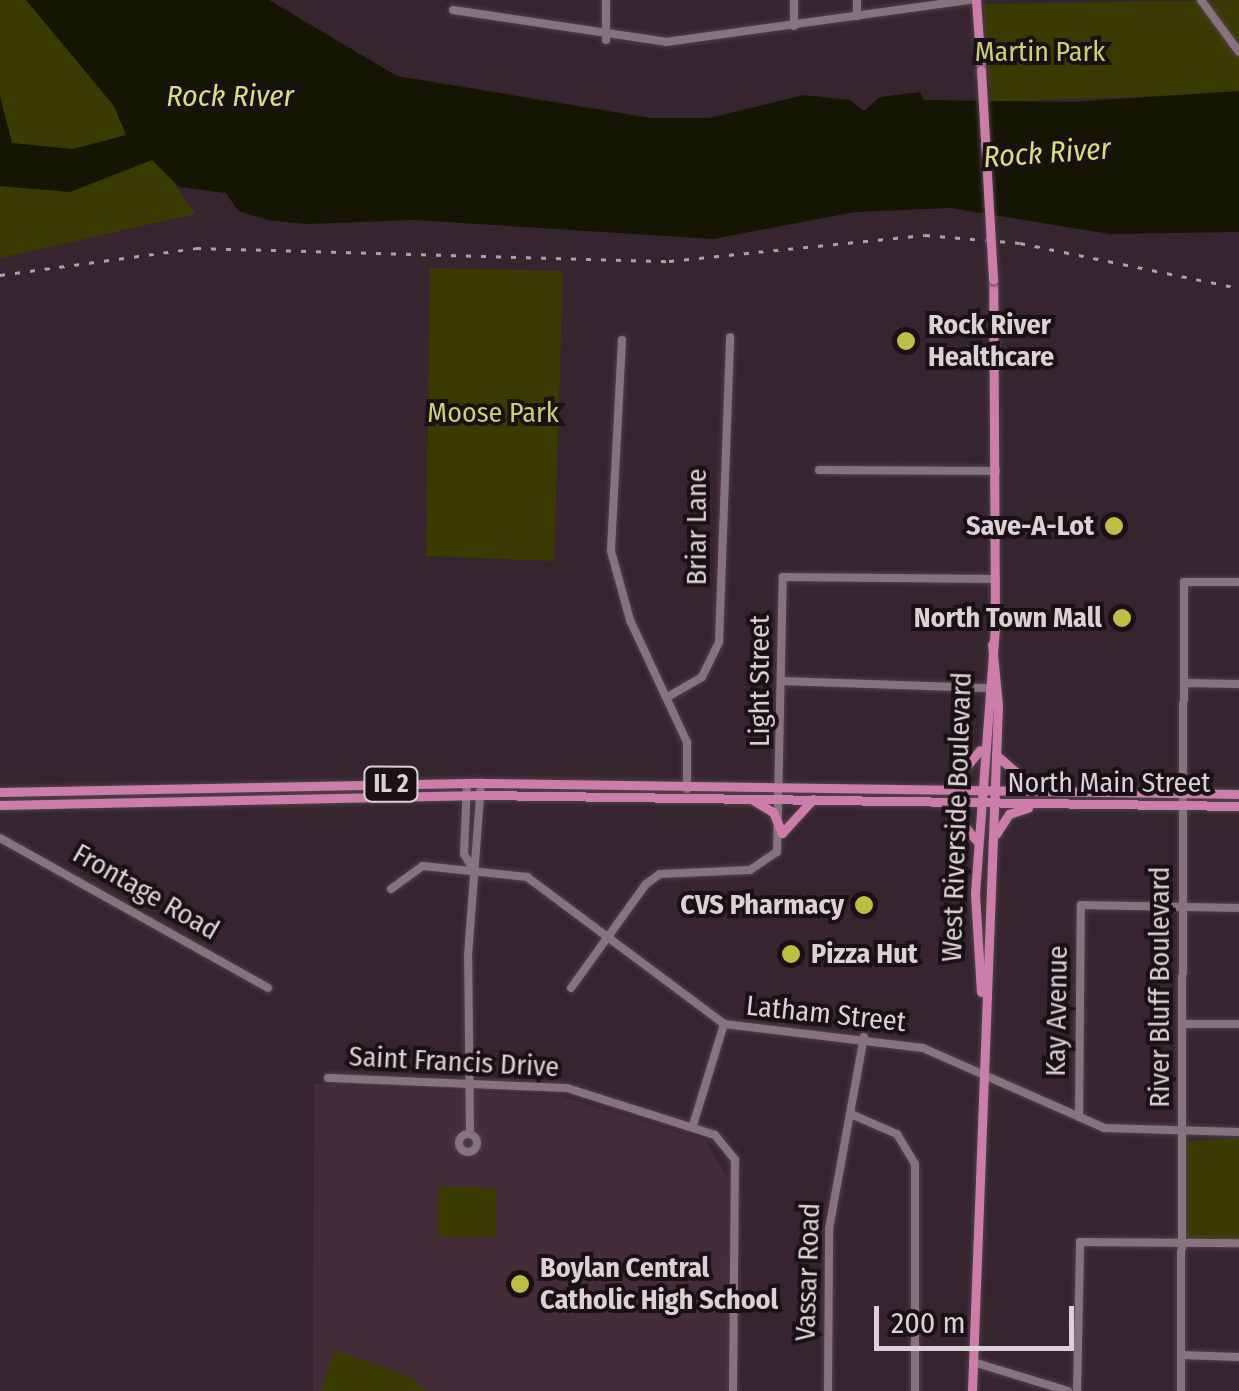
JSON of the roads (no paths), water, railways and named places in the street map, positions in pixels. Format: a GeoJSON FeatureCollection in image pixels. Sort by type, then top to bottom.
{"type":"FeatureCollection","features":[{"type":"Feature","properties":{"kind":"main road","name":"West Riverside Boulevard"},"geometry":{"type":"LineString","coordinates":[[972,1391],[978,1070],[996,754],[992,644],[996,472],[993,280],[973,0]]}},
{"type":"Feature","properties":{"kind":"main road","name":"West Riverside Boulevard"},"geometry":{"type":"LineString","coordinates":[[981,992],[973,979],[976,842],[985,688],[992,644]]}},
{"type":"Feature","properties":{"kind":"main road"},"geometry":{"type":"LineString","coordinates":[[949,787],[983,743]]}},
{"type":"Feature","properties":{"kind":"main road"},"geometry":{"type":"LineString","coordinates":[[996,754],[1038,791]]}},
{"type":"Feature","properties":{"kind":"main road","name":"IL 2"},"geometry":{"type":"LineString","coordinates":[[0,792],[481,782],[687,784],[782,791],[980,788]]}},
{"type":"Feature","properties":{"kind":"main road","name":"North Main Street"},"geometry":{"type":"LineString","coordinates":[[980,788],[1239,794]]}},
{"type":"Feature","properties":{"kind":"main road","name":"IL 2"},"geometry":{"type":"LineString","coordinates":[[0,805],[481,795],[744,797],[782,791],[813,798],[978,804]]}},
{"type":"Feature","properties":{"kind":"main road"},"geometry":{"type":"LineString","coordinates":[[744,797],[766,806],[782,834],[813,798]]}},
{"type":"Feature","properties":{"kind":"main road"},"geometry":{"type":"LineString","coordinates":[[943,801],[976,842]]}},
{"type":"Feature","properties":{"kind":"main road","name":"North Main Street"},"geometry":{"type":"LineString","coordinates":[[978,804],[1239,806]]}},
{"type":"Feature","properties":{"kind":"main road"},"geometry":{"type":"LineString","coordinates":[[992,842],[1009,814],[1036,806]]}},
{"type":"Feature","properties":{"kind":"street"},"geometry":{"type":"LineString","coordinates":[[606,0],[606,40]]}},
{"type":"Feature","properties":{"kind":"street"},"geometry":{"type":"LineString","coordinates":[[794,0],[794,26]]}},
{"type":"Feature","properties":{"kind":"street"},"geometry":{"type":"LineString","coordinates":[[857,0],[857,16]]}},
{"type":"Feature","properties":{"kind":"street"},"geometry":{"type":"LineString","coordinates":[[452,10],[606,40],[794,26],[973,0]]}},
{"type":"Feature","properties":{"kind":"street"},"geometry":{"type":"LineString","coordinates":[[1201,0],[1239,52]]}},
{"type":"Feature","properties":{"kind":"street","name":"Briar Lane"},"geometry":{"type":"LineString","coordinates":[[672,695],[702,677],[719,642],[730,337]]}},
{"type":"Feature","properties":{"kind":"street"},"geometry":{"type":"LineString","coordinates":[[622,340],[611,551],[630,620],[672,695],[688,742],[688,796]]}},
{"type":"Feature","properties":{"kind":"street"},"geometry":{"type":"LineString","coordinates":[[819,470],[996,472]]}},
{"type":"Feature","properties":{"kind":"street","name":"Light Street"},"geometry":{"type":"LineString","coordinates":[[782,834],[783,576],[995,579]]}},
{"type":"Feature","properties":{"kind":"street","name":"River Bluff Boulevard"},"geometry":{"type":"LineString","coordinates":[[1181,1391],[1184,582],[1239,582]]}},
{"type":"Feature","properties":{"kind":"street"},"geometry":{"type":"LineString","coordinates":[[782,682],[985,688]]}},
{"type":"Feature","properties":{"kind":"street"},"geometry":{"type":"LineString","coordinates":[[1184,683],[1239,684]]}},
{"type":"Feature","properties":{"kind":"street"},"geometry":{"type":"LineString","coordinates":[[473,869],[482,856],[481,782]]}},
{"type":"Feature","properties":{"kind":"street"},"geometry":{"type":"LineString","coordinates":[[467,783],[464,854],[473,869],[470,1133]]}},
{"type":"Feature","properties":{"kind":"street"},"geometry":{"type":"LineString","coordinates":[[571,988],[605,930],[660,874],[750,870],[774,856],[782,834]]}},
{"type":"Feature","properties":{"kind":"street","name":"Frontage Road"},"geometry":{"type":"LineString","coordinates":[[0,838],[268,988]]}},
{"type":"Feature","properties":{"kind":"street","name":"Latham Street"},"geometry":{"type":"LineString","coordinates":[[391,889],[423,866],[527,877],[605,930],[724,1024],[766,1036],[864,1037],[978,1070],[1104,1128],[1239,1132]]}},
{"type":"Feature","properties":{"kind":"street","name":"Kay Avenue"},"geometry":{"type":"LineString","coordinates":[[1078,1117],[1081,905],[1183,908]]}},
{"type":"Feature","properties":{"kind":"street"},"geometry":{"type":"LineString","coordinates":[[1183,908],[1239,908]]}},
{"type":"Feature","properties":{"kind":"street"},"geometry":{"type":"LineString","coordinates":[[724,1024],[693,1125],[734,1160],[732,1391]]}},
{"type":"Feature","properties":{"kind":"street"},"geometry":{"type":"LineString","coordinates":[[1182,1024],[1239,1024]]}},
{"type":"Feature","properties":{"kind":"street","name":"Vassar Road"},"geometry":{"type":"LineString","coordinates":[[828,1391],[829,1229],[853,1115],[864,1037]]}},
{"type":"Feature","properties":{"kind":"street","name":"Saint Francis Drive"},"geometry":{"type":"LineString","coordinates":[[328,1078],[567,1088],[693,1125]]}},
{"type":"Feature","properties":{"kind":"street"},"geometry":{"type":"LineString","coordinates":[[853,1115],[897,1134],[915,1164],[915,1391]]}},
{"type":"Feature","properties":{"kind":"street"},"geometry":{"type":"LineString","coordinates":[[1077,1391],[1080,1242],[1239,1243]]}},
{"type":"Feature","properties":{"kind":"street"},"geometry":{"type":"LineString","coordinates":[[1181,1356],[1239,1358]]}},
{"type":"Feature","properties":{"kind":"street"},"geometry":{"type":"LineString","coordinates":[[972,1362],[1068,1391]]}},
{"type":"Feature","properties":{"kind":"water","name":"Rock River"},"geometry":{"type":"Polygon","coordinates":[[[26,0],[269,0],[397,76],[650,118],[709,118],[804,95],[850,100],[864,111],[880,97],[920,92],[924,100],[1072,102],[1239,91],[1239,232],[1110,234],[950,208],[855,212],[713,239],[414,220],[307,224],[268,220],[238,211],[226,193],[179,187],[152,160],[70,192],[0,186],[0,96],[12,143],[73,149],[126,135],[114,106],[26,0]]]}},
{"type":"Feature","properties":{"kind":"railway"},"geometry":{"type":"LineString","coordinates":[[0,275],[196,248],[669,261],[925,235],[1020,243],[1239,288]]}},
{"type":"Feature","properties":{"kind":"place","name":"Rock River Healthcare"},"geometry":{"type":"Point","coordinates":[906,341]}},
{"type":"Feature","properties":{"kind":"place","name":"Save-A-Lot"},"geometry":{"type":"Point","coordinates":[1114,526]}},
{"type":"Feature","properties":{"kind":"place","name":"North Town Mall"},"geometry":{"type":"Point","coordinates":[1122,618]}},
{"type":"Feature","properties":{"kind":"place","name":"CVS Pharmacy"},"geometry":{"type":"Point","coordinates":[864,905]}},
{"type":"Feature","properties":{"kind":"place","name":"Pizza Hut"},"geometry":{"type":"Point","coordinates":[791,954]}},
{"type":"Feature","properties":{"kind":"place","name":"Boylan Central Catholic High School"},"geometry":{"type":"Point","coordinates":[520,1284]}},
{"type":"Feature","properties":{"kind":"park label","name":"Martin Park"},"geometry":{"type":"Point","coordinates":[1040,52]}},
{"type":"Feature","properties":{"kind":"park label","name":"Moose Park"},"geometry":{"type":"Point","coordinates":[493,413]}}]}
